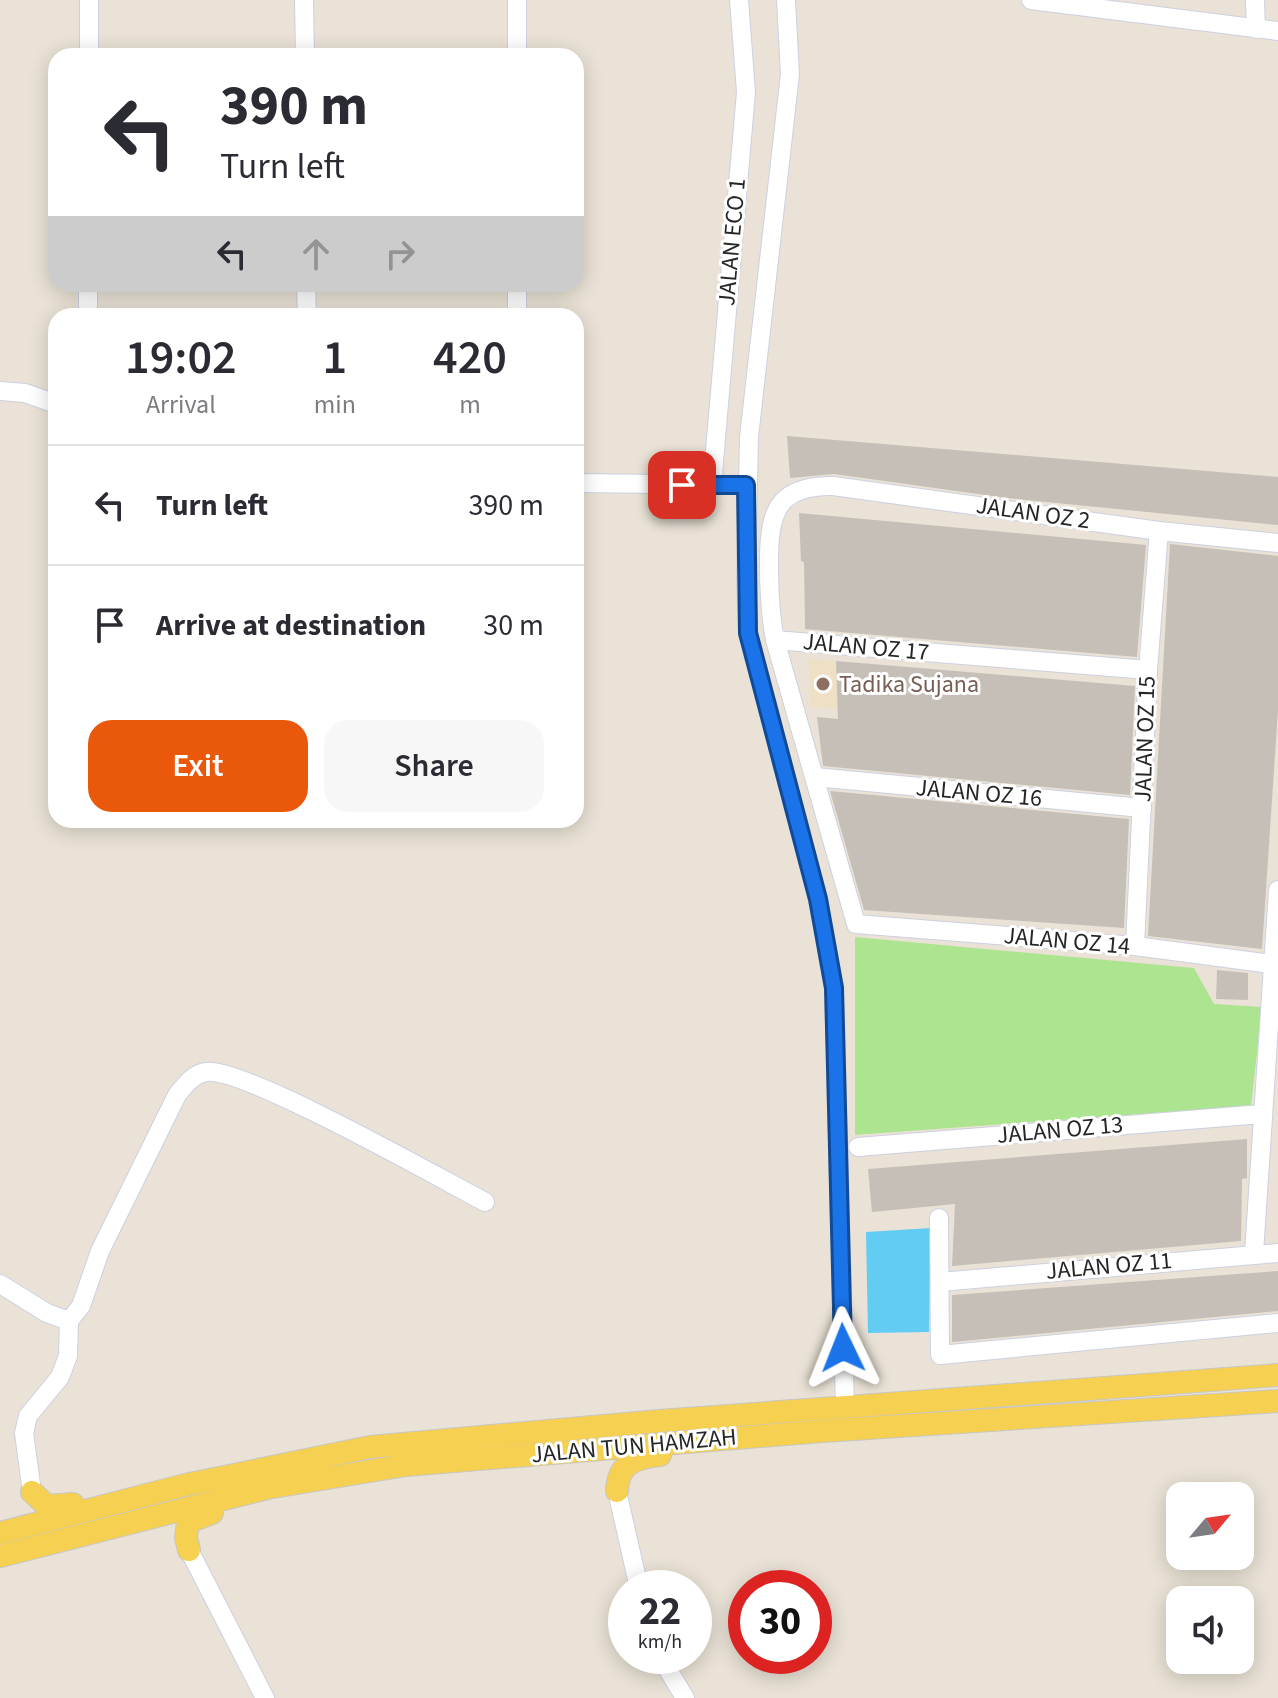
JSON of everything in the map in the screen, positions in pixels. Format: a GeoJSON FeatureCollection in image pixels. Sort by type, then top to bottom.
{"type":"FeatureCollection","features":[{"type":"Feature","properties":{"kind":"main road","name":"JALAN TUN HAMZAH"},"geometry":{"type":"LineString","coordinates":[[0,1533],[185,1485],[317,1456],[384,1445],[1278,1375]]}},
{"type":"Feature","properties":{"kind":"main road","name":"JALAN TUN HAMZAH"},"geometry":{"type":"LineString","coordinates":[[0,1556],[267,1488],[339,1474],[445,1461],[823,1431],[1278,1401]]}},
{"type":"Feature","properties":{"kind":"main road"},"geometry":{"type":"LineString","coordinates":[[617,1491],[621,1469],[635,1459],[823,1431]]}},
{"type":"Feature","properties":{"kind":"main road"},"geometry":{"type":"LineString","coordinates":[[445,1461],[588,1459],[599,1463],[617,1491]]}},
{"type":"Feature","properties":{"kind":"main road"},"geometry":{"type":"LineString","coordinates":[[189,1550],[188,1522],[339,1474]]}},
{"type":"Feature","properties":{"kind":"main road"},"geometry":{"type":"LineString","coordinates":[[0,1523],[17,1517],[25,1509],[32,1492],[47,1506],[185,1485]]}},
{"type":"Feature","properties":{"kind":"main road"},"geometry":{"type":"LineString","coordinates":[[34,1548],[155,1527],[168,1530],[189,1550]]}},
{"type":"Feature","properties":{"kind":"street"},"geometry":{"type":"LineString","coordinates":[[89,0],[89,48]]}},
{"type":"Feature","properties":{"kind":"street"},"geometry":{"type":"LineString","coordinates":[[304,0],[305,48]]}},
{"type":"Feature","properties":{"kind":"street"},"geometry":{"type":"LineString","coordinates":[[517,0],[517,48]]}},
{"type":"Feature","properties":{"kind":"street","name":"JALAN ECO 1"},"geometry":{"type":"LineString","coordinates":[[712,485],[746,92],[739,0]]}},
{"type":"Feature","properties":{"kind":"street"},"geometry":{"type":"LineString","coordinates":[[786,0],[790,74],[746,485],[748,633],[818,899],[834,988],[845,1408]]}},
{"type":"Feature","properties":{"kind":"street"},"geometry":{"type":"LineString","coordinates":[[1031,0],[1104,5],[1278,31]]}},
{"type":"Feature","properties":{"kind":"street"},"geometry":{"type":"LineString","coordinates":[[1255,0],[1256,29]]}},
{"type":"Feature","properties":{"kind":"street"},"geometry":{"type":"LineString","coordinates":[[0,391],[25,393],[48,401]]}},
{"type":"Feature","properties":{"kind":"street"},"geometry":{"type":"LineString","coordinates":[[584,483],[746,485]]}},
{"type":"Feature","properties":{"kind":"street","name":"JALAN OZ 2"},"geometry":{"type":"LineString","coordinates":[[775,640],[769,601],[769,530],[772,516],[790,494],[803,488],[833,486],[1159,531],[1278,543]]}},
{"type":"Feature","properties":{"kind":"street","name":"JALAN OZ 15"},"geometry":{"type":"LineString","coordinates":[[1135,946],[1148,670],[1159,531]]}},
{"type":"Feature","properties":{"kind":"street"},"geometry":{"type":"LineString","coordinates":[[775,640],[815,777]]}},
{"type":"Feature","properties":{"kind":"street","name":"JALAN OZ 17"},"geometry":{"type":"LineString","coordinates":[[775,640],[1148,670]]}},
{"type":"Feature","properties":{"kind":"street","name":"JALAN OZ 16"},"geometry":{"type":"LineString","coordinates":[[815,777],[1142,808]]}},
{"type":"Feature","properties":{"kind":"street","name":"JALAN OZ 14"},"geometry":{"type":"LineString","coordinates":[[815,777],[856,924],[1135,946],[1276,965]]}},
{"type":"Feature","properties":{"kind":"street"},"geometry":{"type":"LineString","coordinates":[[1254,1253],[1262,1114],[1276,965],[1278,890]]}},
{"type":"Feature","properties":{"kind":"street"},"geometry":{"type":"LineString","coordinates":[[32,1492],[24,1433],[28,1416],[60,1377],[68,1356],[69,1321],[81,1306],[100,1251],[177,1095],[194,1076],[207,1072],[223,1074],[292,1101],[485,1202]]}},
{"type":"Feature","properties":{"kind":"street","name":"JALAN OZ 13"},"geometry":{"type":"LineString","coordinates":[[858,1147],[1262,1114]]}},
{"type":"Feature","properties":{"kind":"street"},"geometry":{"type":"LineString","coordinates":[[939,1218],[940,1355],[1278,1323]]}},
{"type":"Feature","properties":{"kind":"street","name":"JALAN OZ 11"},"geometry":{"type":"LineString","coordinates":[[940,1282],[1278,1253]]}},
{"type":"Feature","properties":{"kind":"street"},"geometry":{"type":"LineString","coordinates":[[0,1284],[47,1313],[69,1321]]}},
{"type":"Feature","properties":{"kind":"street"},"geometry":{"type":"LineString","coordinates":[[617,1491],[635,1570]]}},
{"type":"Feature","properties":{"kind":"street"},"geometry":{"type":"LineString","coordinates":[[189,1550],[265,1698]]}},
{"type":"Feature","properties":{"kind":"street"},"geometry":{"type":"LineString","coordinates":[[671,1674],[685,1698]]}},
{"type":"Feature","properties":{"kind":"shaded area","name":"Tadika Sujana"},"geometry":{"type":"Polygon","coordinates":[[[809,659],[836,661],[838,709],[811,707],[809,659]]]}},
{"type":"Feature","properties":{"kind":"green space"},"geometry":{"type":"Polygon","coordinates":[[[855,937],[1194,968],[1214,1004],[1262,1007],[1251,1106],[855,1135],[855,937]]]}},
{"type":"Feature","properties":{"kind":"water"},"geometry":{"type":"Polygon","coordinates":[[[931,1228],[929,1332],[868,1333],[866,1232],[931,1228]]]}},
{"type":"Feature","properties":{"kind":"building"},"geometry":{"type":"Polygon","coordinates":[[[787,436],[1278,477],[1278,525],[1007,498],[834,474],[790,478],[787,436]]]}},
{"type":"Feature","properties":{"kind":"building"},"geometry":{"type":"Polygon","coordinates":[[[799,513],[1146,545],[1137,657],[805,629],[804,562],[801,561],[799,513]]]}},
{"type":"Feature","properties":{"kind":"building"},"geometry":{"type":"Polygon","coordinates":[[[1170,544],[1278,556],[1278,710],[1262,949],[1148,936],[1170,544]]]}},
{"type":"Feature","properties":{"kind":"building"},"geometry":{"type":"Polygon","coordinates":[[[836,661],[1135,686],[1130,795],[823,766],[817,717],[838,719],[836,661]]]}},
{"type":"Feature","properties":{"kind":"building"},"geometry":{"type":"Polygon","coordinates":[[[830,791],[1129,819],[1124,928],[864,910],[830,791]]]}},
{"type":"Feature","properties":{"kind":"building"},"geometry":{"type":"Polygon","coordinates":[[[1217,970],[1248,973],[1248,1000],[1216,999],[1217,970]]]}},
{"type":"Feature","properties":{"kind":"building"},"geometry":{"type":"Polygon","coordinates":[[[1247,1139],[1247,1178],[1242,1179],[1241,1241],[952,1266],[955,1204],[872,1212],[868,1169],[1247,1139]]]}},
{"type":"Feature","properties":{"kind":"building"},"geometry":{"type":"Polygon","coordinates":[[[1278,1271],[1278,1311],[952,1342],[952,1295],[1278,1271]]]}},
{"type":"Feature","properties":{"kind":"place","name":"Tadika Sujana"},"geometry":{"type":"Point","coordinates":[823,684]}},
{"type":"Feature","properties":{"kind":"route"},"geometry":{"type":"LineString","coordinates":[[682,485],[746,485],[748,633],[818,899],[834,988],[843,1348]]}}]}
